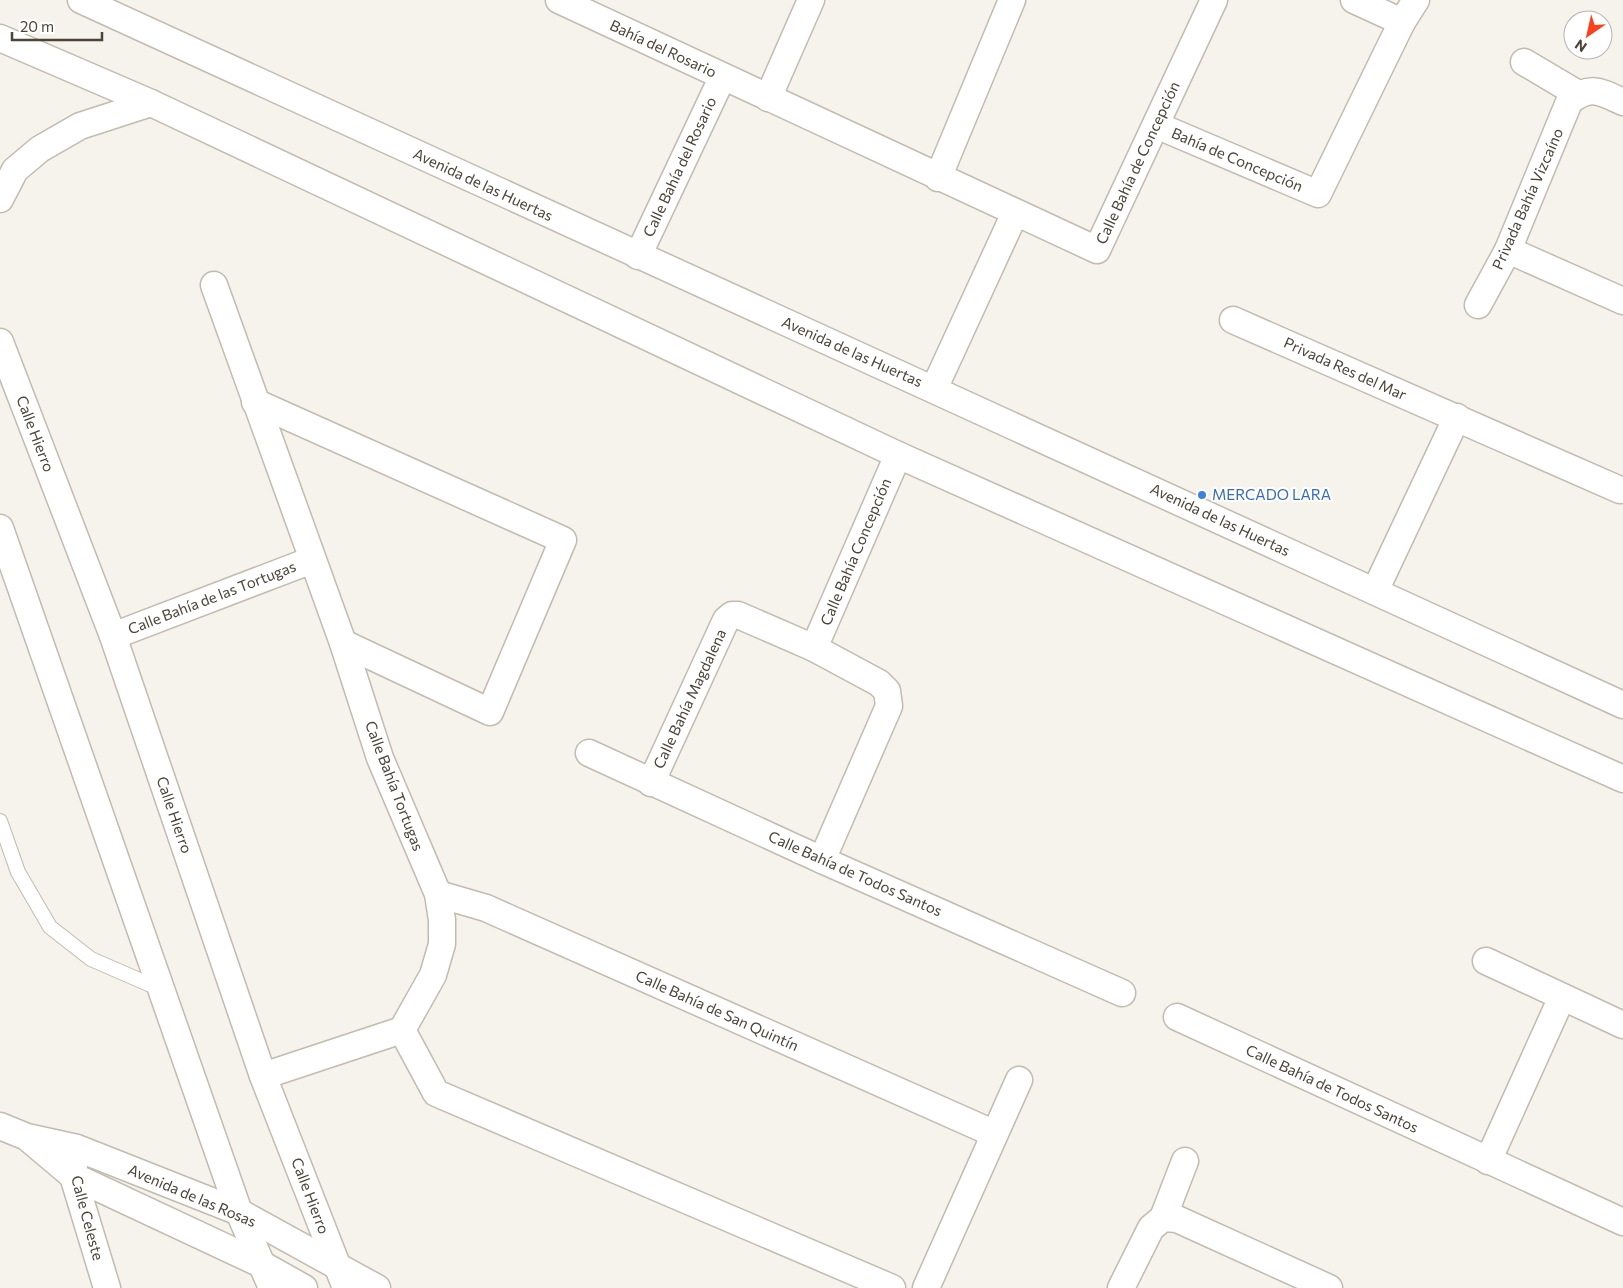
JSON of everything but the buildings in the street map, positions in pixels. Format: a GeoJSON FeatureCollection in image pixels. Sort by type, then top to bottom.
{"type":"FeatureCollection","features":[{"type":"Feature","properties":{"kind":"street","name":"Avenida de las Huertas"},"geometry":{"type":"LineString","coordinates":[[80,0],[638,256],[934,389],[1623,706]]}},
{"type":"Feature","properties":{"kind":"street","name":"Bahía del Rosario"},"geometry":{"type":"LineString","coordinates":[[558,0],[768,98]]}},
{"type":"Feature","properties":{"kind":"street"},"geometry":{"type":"LineString","coordinates":[[768,98],[811,0]]}},
{"type":"Feature","properties":{"kind":"street"},"geometry":{"type":"LineString","coordinates":[[938,178],[1012,0]]}},
{"type":"Feature","properties":{"kind":"street","name":"Calle Bahía de Concepción"},"geometry":{"type":"LineString","coordinates":[[768,98],[1097,250],[1214,0]]}},
{"type":"Feature","properties":{"kind":"street"},"geometry":{"type":"LineString","coordinates":[[1354,0],[1402,22],[1416,0]]}},
{"type":"Feature","properties":{"kind":"street","name":"Bahía de Concepción"},"geometry":{"type":"LineString","coordinates":[[1156,126],[1318,194],[1402,22]]}},
{"type":"Feature","properties":{"kind":"street"},"geometry":{"type":"LineString","coordinates":[[0,38],[150,103],[898,455],[1623,779]]}},
{"type":"Feature","properties":{"kind":"street"},"geometry":{"type":"LineString","coordinates":[[1524,62],[1578,94],[1596,90],[1623,102]]}},
{"type":"Feature","properties":{"kind":"street","name":"Calle Bahía del Rosario"},"geometry":{"type":"LineString","coordinates":[[638,256],[722,78]]}},
{"type":"Feature","properties":{"kind":"street","name":"Privada Bahía Vizcaíno"},"geometry":{"type":"LineString","coordinates":[[1478,305],[1508,250],[1569,102],[1578,94]]}},
{"type":"Feature","properties":{"kind":"street"},"geometry":{"type":"LineString","coordinates":[[0,199],[15,170],[40,149],[80,126],[150,103]]}},
{"type":"Feature","properties":{"kind":"street"},"geometry":{"type":"LineString","coordinates":[[934,389],[1015,213]]}},
{"type":"Feature","properties":{"kind":"street"},"geometry":{"type":"LineString","coordinates":[[1508,250],[1623,301]]}},
{"type":"Feature","properties":{"kind":"street","name":"Calle Bahía Tortugas"},"geometry":{"type":"LineString","coordinates":[[214,286],[343,643],[380,758],[438,894],[442,920],[442,944],[433,975],[402,1030]]}},
{"type":"Feature","properties":{"kind":"street","name":"Privada Res del Mar"},"geometry":{"type":"LineString","coordinates":[[1233,320],[1620,490]]}},
{"type":"Feature","properties":{"kind":"street","name":"Calle Hierro"},"geometry":{"type":"LineString","coordinates":[[0,342],[113,636],[263,1076],[342,1279]]}},
{"type":"Feature","properties":{"kind":"street"},"geometry":{"type":"LineString","coordinates":[[255,402],[563,540],[490,712],[343,643]]}},
{"type":"Feature","properties":{"kind":"street"},"geometry":{"type":"LineString","coordinates":[[1375,592],[1457,417]]}},
{"type":"Feature","properties":{"kind":"street","name":"Calle Bahía Concepción"},"geometry":{"type":"LineString","coordinates":[[814,648],[898,455]]}},
{"type":"Feature","properties":{"kind":"street"},"geometry":{"type":"LineString","coordinates":[[0,528],[239,1212],[268,1276]]}},
{"type":"Feature","properties":{"kind":"street","name":"Calle Bahía de las Tortugas"},"geometry":{"type":"LineString","coordinates":[[113,636],[312,560]]}},
{"type":"Feature","properties":{"kind":"street","name":"Calle Bahía Magdalena"},"geometry":{"type":"LineString","coordinates":[[651,783],[726,620],[732,615],[738,615],[814,648],[879,683],[887,691],[889,706],[822,860]]}},
{"type":"Feature","properties":{"kind":"street","name":"Calle Bahía de Todos Santos"},"geometry":{"type":"LineString","coordinates":[[589,753],[822,860],[1122,993]]}},
{"type":"Feature","properties":{"kind":"street","name":"Calle Bahía de San Quintín"},"geometry":{"type":"LineString","coordinates":[[438,894],[495,912],[986,1130],[991,1138]]}},
{"type":"Feature","properties":{"kind":"street"},"geometry":{"type":"LineString","coordinates":[[1486,961],[1623,1025]]}},
{"type":"Feature","properties":{"kind":"street"},"geometry":{"type":"LineString","coordinates":[[1488,1161],[1562,997]]}},
{"type":"Feature","properties":{"kind":"street","name":"Calle Bahía de Todos Santos"},"geometry":{"type":"LineString","coordinates":[[1177,1017],[1623,1222]]}},
{"type":"Feature","properties":{"kind":"street"},"geometry":{"type":"LineString","coordinates":[[263,1076],[402,1030],[436,1093],[892,1288]]}},
{"type":"Feature","properties":{"kind":"street"},"geometry":{"type":"LineString","coordinates":[[926,1288],[991,1138],[1019,1080]]}},
{"type":"Feature","properties":{"kind":"street","name":"Avenida de las Rosas"},"geometry":{"type":"LineString","coordinates":[[0,1126],[27,1137],[77,1148],[239,1212],[342,1279],[376,1288]]}},
{"type":"Feature","properties":{"kind":"street","name":"Avenida de las Rosas"},"geometry":{"type":"LineString","coordinates":[[27,1137],[73,1176],[268,1276],[304,1288]]}},
{"type":"Feature","properties":{"kind":"street","name":"Calle Celeste"},"geometry":{"type":"LineString","coordinates":[[77,1148],[73,1176],[106,1288]]}},
{"type":"Feature","properties":{"kind":"street"},"geometry":{"type":"LineString","coordinates":[[1122,1288],[1151,1228],[1163,1218],[1185,1161]]}},
{"type":"Feature","properties":{"kind":"street"},"geometry":{"type":"LineString","coordinates":[[1163,1218],[1177,1219],[1329,1288]]}},
{"type":"Feature","properties":{"kind":"lane"},"geometry":{"type":"LineString","coordinates":[[0,821],[18,872],[50,927],[91,959],[161,989]]}},
{"type":"Feature","properties":{"kind":"place","name":"MERCADO LARA"},"geometry":{"type":"Point","coordinates":[1202,495]}}]}
